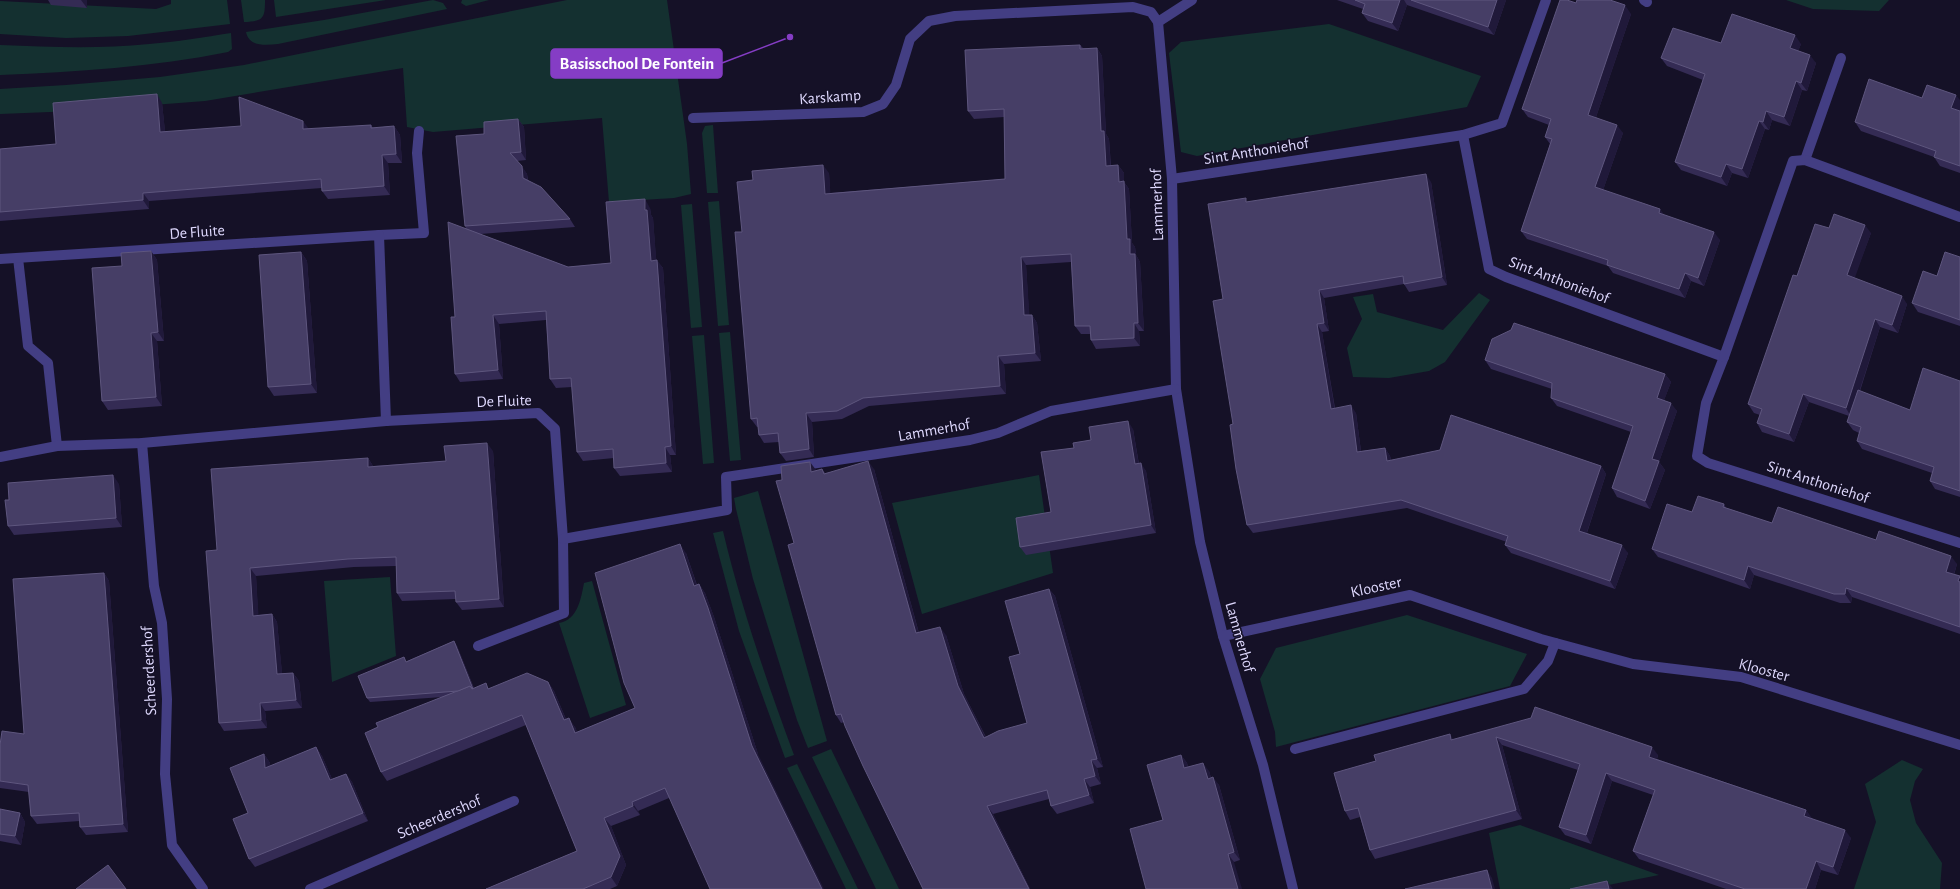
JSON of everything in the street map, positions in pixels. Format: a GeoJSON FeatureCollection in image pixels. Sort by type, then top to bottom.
{"type":"FeatureCollection","features":[{"type":"Feature","properties":{"kind":"street"},"geometry":{"type":"LineString","coordinates":[[1158,22],[1192,0]]}},
{"type":"Feature","properties":{"kind":"street","name":"Sint Anthoniehof"},"geometry":{"type":"LineString","coordinates":[[1172,179],[1463,135],[1502,123],[1546,0]]}},
{"type":"Feature","properties":{"kind":"street","name":"Karskamp"},"geometry":{"type":"LineString","coordinates":[[693,118],[863,112],[883,104],[896,85],[910,39],[929,21],[955,16],[1133,7],[1151,12],[1158,22]]}},
{"type":"Feature","properties":{"kind":"street","name":"Lammerhof"},"geometry":{"type":"LineString","coordinates":[[1158,22],[1172,179],[1176,389],[1200,542],[1223,636],[1264,765],[1293,889]]}},
{"type":"Feature","properties":{"kind":"street"},"geometry":{"type":"LineString","coordinates":[[1841,58],[1805,160],[1960,217]]}},
{"type":"Feature","properties":{"kind":"street","name":"De Fluite"},"geometry":{"type":"LineString","coordinates":[[0,259],[424,233],[417,153],[419,131]]}},
{"type":"Feature","properties":{"kind":"street","name":"Sint Anthoniehof"},"geometry":{"type":"LineString","coordinates":[[1463,135],[1490,269],[1506,277],[1724,357]]}},
{"type":"Feature","properties":{"kind":"street","name":"Sint Anthoniehof"},"geometry":{"type":"LineString","coordinates":[[1805,160],[1793,161],[1724,357],[1706,403],[1697,456],[1708,463],[1960,543]]}},
{"type":"Feature","properties":{"kind":"street"},"geometry":{"type":"LineString","coordinates":[[379,235],[386,421]]}},
{"type":"Feature","properties":{"kind":"street"},"geometry":{"type":"LineString","coordinates":[[18,258],[28,346],[48,362],[57,446]]}},
{"type":"Feature","properties":{"kind":"street","name":"Lammerhof"},"geometry":{"type":"LineString","coordinates":[[563,539],[727,510],[726,477],[970,440],[998,433],[1051,411],[1176,389]]}},
{"type":"Feature","properties":{"kind":"street","name":"De Fluite"},"geometry":{"type":"LineString","coordinates":[[0,457],[57,446],[142,444],[386,421],[538,413],[555,428],[563,539],[564,613],[478,646]]}},
{"type":"Feature","properties":{"kind":"street","name":"Scheerdershof"},"geometry":{"type":"LineString","coordinates":[[142,444],[154,586],[162,623],[167,699],[165,774],[172,845],[203,889]]}},
{"type":"Feature","properties":{"kind":"street","name":"Klooster"},"geometry":{"type":"LineString","coordinates":[[1223,636],[1410,595],[1555,643],[1633,664],[1741,677],[1960,745]]}},
{"type":"Feature","properties":{"kind":"street"},"geometry":{"type":"LineString","coordinates":[[1296,749],[1524,689],[1548,661],[1555,643]]}},
{"type":"Feature","properties":{"kind":"street","name":"Scheerdershof"},"geometry":{"type":"LineString","coordinates":[[310,889],[514,801]]}},
{"type":"Feature","properties":{"kind":"green space"},"geometry":{"type":"Polygon","coordinates":[[[171,0],[227,0],[230,24],[128,36],[66,38],[0,34],[0,1],[156,9],[171,4],[171,0]]]}},
{"type":"Feature","properties":{"kind":"green space"},"geometry":{"type":"Polygon","coordinates":[[[241,0],[265,0],[262,18],[255,21],[244,22],[241,0]]]}},
{"type":"Feature","properties":{"kind":"green space"},"geometry":{"type":"Polygon","coordinates":[[[274,0],[386,0],[276,17],[274,0]]]}},
{"type":"Feature","properties":{"kind":"green space"},"geometry":{"type":"Polygon","coordinates":[[[433,0],[443,3],[447,9],[278,44],[263,45],[254,43],[250,40],[246,32],[324,20],[433,0]]]}},
{"type":"Feature","properties":{"kind":"green space"},"geometry":{"type":"Polygon","coordinates":[[[462,0],[489,0],[466,6],[461,3],[462,0]]]}},
{"type":"Feature","properties":{"kind":"green space"},"geometry":{"type":"Polygon","coordinates":[[[567,0],[667,0],[687,144],[691,194],[674,198],[609,202],[602,118],[433,132],[407,127],[403,68],[205,101],[75,111],[0,114],[0,89],[160,77],[244,65],[567,0]]]}},
{"type":"Feature","properties":{"kind":"green space"},"geometry":{"type":"Polygon","coordinates":[[[1786,0],[1889,0],[1879,11],[1813,9],[1786,0]]]}},
{"type":"Feature","properties":{"kind":"green space"},"geometry":{"type":"Polygon","coordinates":[[[1329,24],[1481,76],[1467,107],[1197,156],[1181,152],[1169,53],[1181,42],[1329,24]]]}},
{"type":"Feature","properties":{"kind":"green space"},"geometry":{"type":"Polygon","coordinates":[[[231,33],[232,49],[228,52],[172,62],[115,68],[0,75],[0,45],[112,47],[170,42],[231,33]]]}},
{"type":"Feature","properties":{"kind":"green space"},"geometry":{"type":"Polygon","coordinates":[[[713,125],[718,193],[707,193],[702,133],[705,126],[713,125]]]}},
{"type":"Feature","properties":{"kind":"green space"},"geometry":{"type":"Polygon","coordinates":[[[719,201],[729,325],[718,326],[708,202],[719,201]]]}},
{"type":"Feature","properties":{"kind":"green space"},"geometry":{"type":"Polygon","coordinates":[[[692,204],[702,327],[691,328],[681,205],[692,204]]]}},
{"type":"Feature","properties":{"kind":"green space"},"geometry":{"type":"Polygon","coordinates":[[[1479,293],[1490,300],[1445,362],[1429,371],[1389,378],[1353,377],[1347,348],[1362,319],[1353,297],[1373,294],[1377,312],[1443,330],[1479,293]]]}},
{"type":"Feature","properties":{"kind":"green space"},"geometry":{"type":"Polygon","coordinates":[[[730,332],[741,460],[730,461],[719,333],[730,332]]]}},
{"type":"Feature","properties":{"kind":"green space"},"geometry":{"type":"Polygon","coordinates":[[[704,335],[714,463],[703,464],[692,336],[704,335]]]}},
{"type":"Feature","properties":{"kind":"green space"},"geometry":{"type":"Polygon","coordinates":[[[1039,475],[1053,573],[922,614],[892,503],[1039,475]]]}},
{"type":"Feature","properties":{"kind":"green space"},"geometry":{"type":"Polygon","coordinates":[[[758,491],[827,741],[808,748],[797,720],[753,579],[736,509],[734,498],[758,491]]]}},
{"type":"Feature","properties":{"kind":"green space"},"geometry":{"type":"Polygon","coordinates":[[[723,531],[755,644],[794,755],[785,758],[739,631],[713,533],[723,531]]]}},
{"type":"Feature","properties":{"kind":"green space"},"geometry":{"type":"Polygon","coordinates":[[[390,577],[396,656],[332,682],[324,581],[390,577]]]}},
{"type":"Feature","properties":{"kind":"green space"},"geometry":{"type":"Polygon","coordinates":[[[592,581],[626,705],[590,718],[559,623],[570,618],[578,608],[584,583],[592,581]]]}},
{"type":"Feature","properties":{"kind":"green space"},"geometry":{"type":"Polygon","coordinates":[[[1407,615],[1527,654],[1510,686],[1276,747],[1275,732],[1260,679],[1276,648],[1407,615]]]}},
{"type":"Feature","properties":{"kind":"green space"},"geometry":{"type":"Polygon","coordinates":[[[831,749],[899,889],[876,889],[812,757],[831,749]]]}},
{"type":"Feature","properties":{"kind":"green space"},"geometry":{"type":"Polygon","coordinates":[[[1902,760],[1923,769],[1915,781],[1910,800],[1916,823],[1942,863],[1940,889],[1854,889],[1876,822],[1865,784],[1902,760]]]}},
{"type":"Feature","properties":{"kind":"green space"},"geometry":{"type":"Polygon","coordinates":[[[797,764],[858,889],[846,889],[787,768],[797,764]]]}},
{"type":"Feature","properties":{"kind":"green space"},"geometry":{"type":"Polygon","coordinates":[[[1520,825],[1659,875],[1588,889],[1500,889],[1489,833],[1520,825]]]}},
{"type":"Feature","properties":{"kind":"building"},"geometry":{"type":"Polygon","coordinates":[[[1355,0],[1400,0],[1392,23],[1362,13],[1365,4],[1355,0]]]}},
{"type":"Feature","properties":{"kind":"building"},"geometry":{"type":"Polygon","coordinates":[[[1411,0],[1497,0],[1488,27],[1411,0]]]}},
{"type":"Feature","properties":{"kind":"building"},"geometry":{"type":"Polygon","coordinates":[[[1560,0],[1567,0],[1576,3],[1577,0],[1610,0],[1625,5],[1588,115],[1617,125],[1595,187],[1660,209],[1659,213],[1714,232],[1698,278],[1685,273],[1679,289],[1607,265],[1608,260],[1521,231],[1552,139],[1545,137],[1551,119],[1522,109],[1560,0]]]}},
{"type":"Feature","properties":{"kind":"building"},"geometry":{"type":"Polygon","coordinates":[[[1732,14],[1795,35],[1790,48],[1810,55],[1801,83],[1796,81],[1784,117],[1766,111],[1763,122],[1759,121],[1742,169],[1726,164],[1721,177],[1675,162],[1705,74],[1661,58],[1673,28],[1721,43],[1732,14]]]}},
{"type":"Feature","properties":{"kind":"building"},"geometry":{"type":"Polygon","coordinates":[[[1080,45],[1080,49],[1097,48],[1101,131],[1104,131],[1106,166],[1118,165],[1119,182],[1124,181],[1127,239],[1130,239],[1130,254],[1135,254],[1138,323],[1134,323],[1134,338],[1091,340],[1090,326],[1075,326],[1071,254],[1021,257],[1024,315],[1032,315],[1035,353],[998,356],[1000,386],[863,398],[837,411],[806,413],[809,449],[780,453],[778,433],[759,435],[757,418],[751,419],[735,232],[742,232],[737,182],[753,180],[752,171],[823,165],[825,194],[1005,179],[1004,109],[968,111],[965,50],[1080,45]]]}},
{"type":"Feature","properties":{"kind":"building"},"geometry":{"type":"Polygon","coordinates":[[[1869,79],[1922,98],[1927,85],[1956,95],[1951,108],[1960,111],[1960,166],[1934,157],[1936,151],[1855,122],[1869,79]]]}},
{"type":"Feature","properties":{"kind":"building"},"geometry":{"type":"Polygon","coordinates":[[[157,94],[160,132],[241,126],[239,97],[303,121],[303,129],[371,125],[371,128],[394,126],[396,154],[382,155],[384,186],[322,191],[321,179],[143,193],[143,200],[0,212],[0,149],[56,144],[53,103],[157,94]]]}},
{"type":"Feature","properties":{"kind":"building"},"geometry":{"type":"Polygon","coordinates":[[[518,119],[521,152],[510,153],[522,166],[523,178],[541,187],[570,219],[465,226],[456,136],[484,134],[484,122],[518,119]]]}},
{"type":"Feature","properties":{"kind":"building"},"geometry":{"type":"Polygon","coordinates":[[[1426,174],[1442,277],[1404,284],[1403,276],[1319,290],[1324,323],[1317,324],[1331,409],[1351,405],[1357,452],[1385,448],[1387,461],[1440,450],[1451,415],[1601,466],[1579,531],[1622,545],[1610,581],[1505,545],[1508,536],[1401,500],[1247,525],[1236,469],[1230,425],[1233,424],[1213,301],[1223,299],[1208,204],[1246,198],[1246,202],[1426,174]]]}},
{"type":"Feature","properties":{"kind":"building"},"geometry":{"type":"Polygon","coordinates":[[[645,199],[651,261],[657,260],[671,446],[665,447],[666,463],[614,468],[613,449],[577,452],[571,378],[550,379],[546,311],[493,315],[498,370],[455,374],[451,317],[455,317],[448,222],[568,267],[611,263],[606,202],[645,199]]]}},
{"type":"Feature","properties":{"kind":"building"},"geometry":{"type":"Polygon","coordinates":[[[1834,214],[1865,225],[1847,275],[1902,296],[1892,325],[1875,319],[1846,408],[1803,394],[1789,434],[1757,423],[1762,409],[1748,404],[1793,275],[1797,276],[1815,224],[1829,228],[1834,214]]]}},
{"type":"Feature","properties":{"kind":"building"},"geometry":{"type":"Polygon","coordinates":[[[151,251],[158,332],[151,333],[156,397],[102,401],[92,268],[122,266],[121,253],[151,251]]]}},
{"type":"Feature","properties":{"kind":"building"},"geometry":{"type":"Polygon","coordinates":[[[301,252],[311,384],[268,387],[259,255],[301,252]]]}},
{"type":"Feature","properties":{"kind":"building"},"geometry":{"type":"Polygon","coordinates":[[[1945,252],[1960,257],[1960,320],[1912,303],[1923,271],[1937,276],[1945,252]]]}},
{"type":"Feature","properties":{"kind":"building"},"geometry":{"type":"Polygon","coordinates":[[[1514,323],[1665,374],[1657,398],[1671,403],[1652,459],[1659,461],[1645,501],[1612,488],[1633,426],[1551,398],[1552,383],[1485,360],[1492,339],[1511,330],[1514,323]]]}},
{"type":"Feature","properties":{"kind":"building"},"geometry":{"type":"Polygon","coordinates":[[[1923,368],[1960,381],[1960,491],[1930,481],[1934,467],[1857,441],[1861,427],[1847,422],[1858,390],[1910,410],[1923,368]]]}},
{"type":"Feature","properties":{"kind":"building"},"geometry":{"type":"Polygon","coordinates":[[[1128,421],[1135,464],[1141,463],[1151,525],[1020,547],[1016,518],[1051,512],[1041,452],[1074,448],[1073,443],[1091,440],[1089,427],[1128,421]]]}},
{"type":"Feature","properties":{"kind":"building"},"geometry":{"type":"Polygon","coordinates":[[[487,443],[499,599],[456,602],[455,591],[397,593],[396,557],[348,559],[250,568],[253,616],[272,614],[277,674],[293,673],[296,700],[260,703],[261,720],[219,723],[206,551],[217,550],[211,469],[368,458],[368,467],[446,461],[444,446],[487,443]]]}},
{"type":"Feature","properties":{"kind":"building"},"geometry":{"type":"Polygon","coordinates":[[[868,461],[916,633],[940,627],[958,686],[984,738],[998,731],[1027,723],[1009,657],[1020,654],[1005,601],[1049,589],[1097,759],[1091,760],[1095,776],[1084,779],[1089,795],[1051,806],[1047,790],[987,806],[1029,889],[923,889],[863,766],[841,714],[836,715],[788,545],[794,543],[776,481],[782,480],[781,466],[810,462],[811,472],[822,469],[824,474],[868,461]]]}},
{"type":"Feature","properties":{"kind":"building"},"geometry":{"type":"Polygon","coordinates":[[[113,475],[116,518],[8,526],[5,500],[9,500],[8,483],[113,475]]]}},
{"type":"Feature","properties":{"kind":"building"},"geometry":{"type":"Polygon","coordinates":[[[1698,496],[1724,504],[1723,507],[1772,523],[1778,507],[1876,540],[1879,531],[1951,556],[1946,572],[1960,576],[1958,581],[1960,582],[1960,627],[1846,588],[1845,594],[1834,594],[1748,566],[1744,580],[1652,549],[1667,504],[1692,512],[1698,496]]]}},
{"type":"Feature","properties":{"kind":"building"},"geometry":{"type":"Polygon","coordinates":[[[680,544],[694,586],[699,584],[708,608],[752,746],[822,889],[710,889],[665,788],[632,802],[633,806],[604,818],[620,856],[611,877],[583,889],[486,889],[577,851],[522,715],[381,772],[365,733],[378,727],[376,723],[470,686],[472,689],[486,683],[488,689],[527,673],[548,682],[564,720],[569,718],[575,733],[635,708],[624,683],[595,573],[680,544]]]}},
{"type":"Feature","properties":{"kind":"building"},"geometry":{"type":"Polygon","coordinates":[[[104,573],[123,824],[80,827],[79,813],[31,816],[28,785],[0,781],[0,745],[2,731],[24,734],[13,579],[104,573]]]}},
{"type":"Feature","properties":{"kind":"building"},"geometry":{"type":"Polygon","coordinates":[[[454,641],[473,689],[470,686],[458,691],[367,698],[358,676],[404,657],[406,662],[454,641]]]}},
{"type":"Feature","properties":{"kind":"building"},"geometry":{"type":"Polygon","coordinates":[[[1535,707],[1652,747],[1649,757],[1806,810],[1804,816],[1845,830],[1833,867],[1816,861],[1806,889],[1745,889],[1633,851],[1655,790],[1606,773],[1586,835],[1559,827],[1580,764],[1496,737],[1516,810],[1370,850],[1358,808],[1345,811],[1334,773],[1376,761],[1374,755],[1450,734],[1451,740],[1531,718],[1535,707]]]}},
{"type":"Feature","properties":{"kind":"building"},"geometry":{"type":"Polygon","coordinates":[[[316,747],[330,780],[346,774],[363,813],[249,859],[233,819],[248,813],[230,768],[264,754],[265,768],[316,747]]]}},
{"type":"Feature","properties":{"kind":"building"},"geometry":{"type":"Polygon","coordinates":[[[1181,755],[1184,768],[1203,763],[1208,779],[1213,777],[1234,852],[1228,854],[1238,889],[1146,889],[1130,829],[1163,820],[1147,765],[1181,755]]]}},
{"type":"Feature","properties":{"kind":"building"},"geometry":{"type":"Polygon","coordinates":[[[0,809],[20,813],[15,836],[0,834],[0,809]]]}},
{"type":"Feature","properties":{"kind":"building"},"geometry":{"type":"Polygon","coordinates":[[[108,865],[126,889],[76,889],[108,865]]]}},
{"type":"Feature","properties":{"kind":"building"},"geometry":{"type":"Polygon","coordinates":[[[1487,870],[1492,889],[1405,889],[1487,870]]]}},
{"type":"Feature","properties":{"kind":"building"},"geometry":{"type":"Polygon","coordinates":[[[1607,881],[1609,889],[1570,889],[1607,881]]]}},
{"type":"Feature","properties":{"kind":"place","name":"Basisschool De Fontein"},"geometry":{"type":"Point","coordinates":[790,37]}}]}
